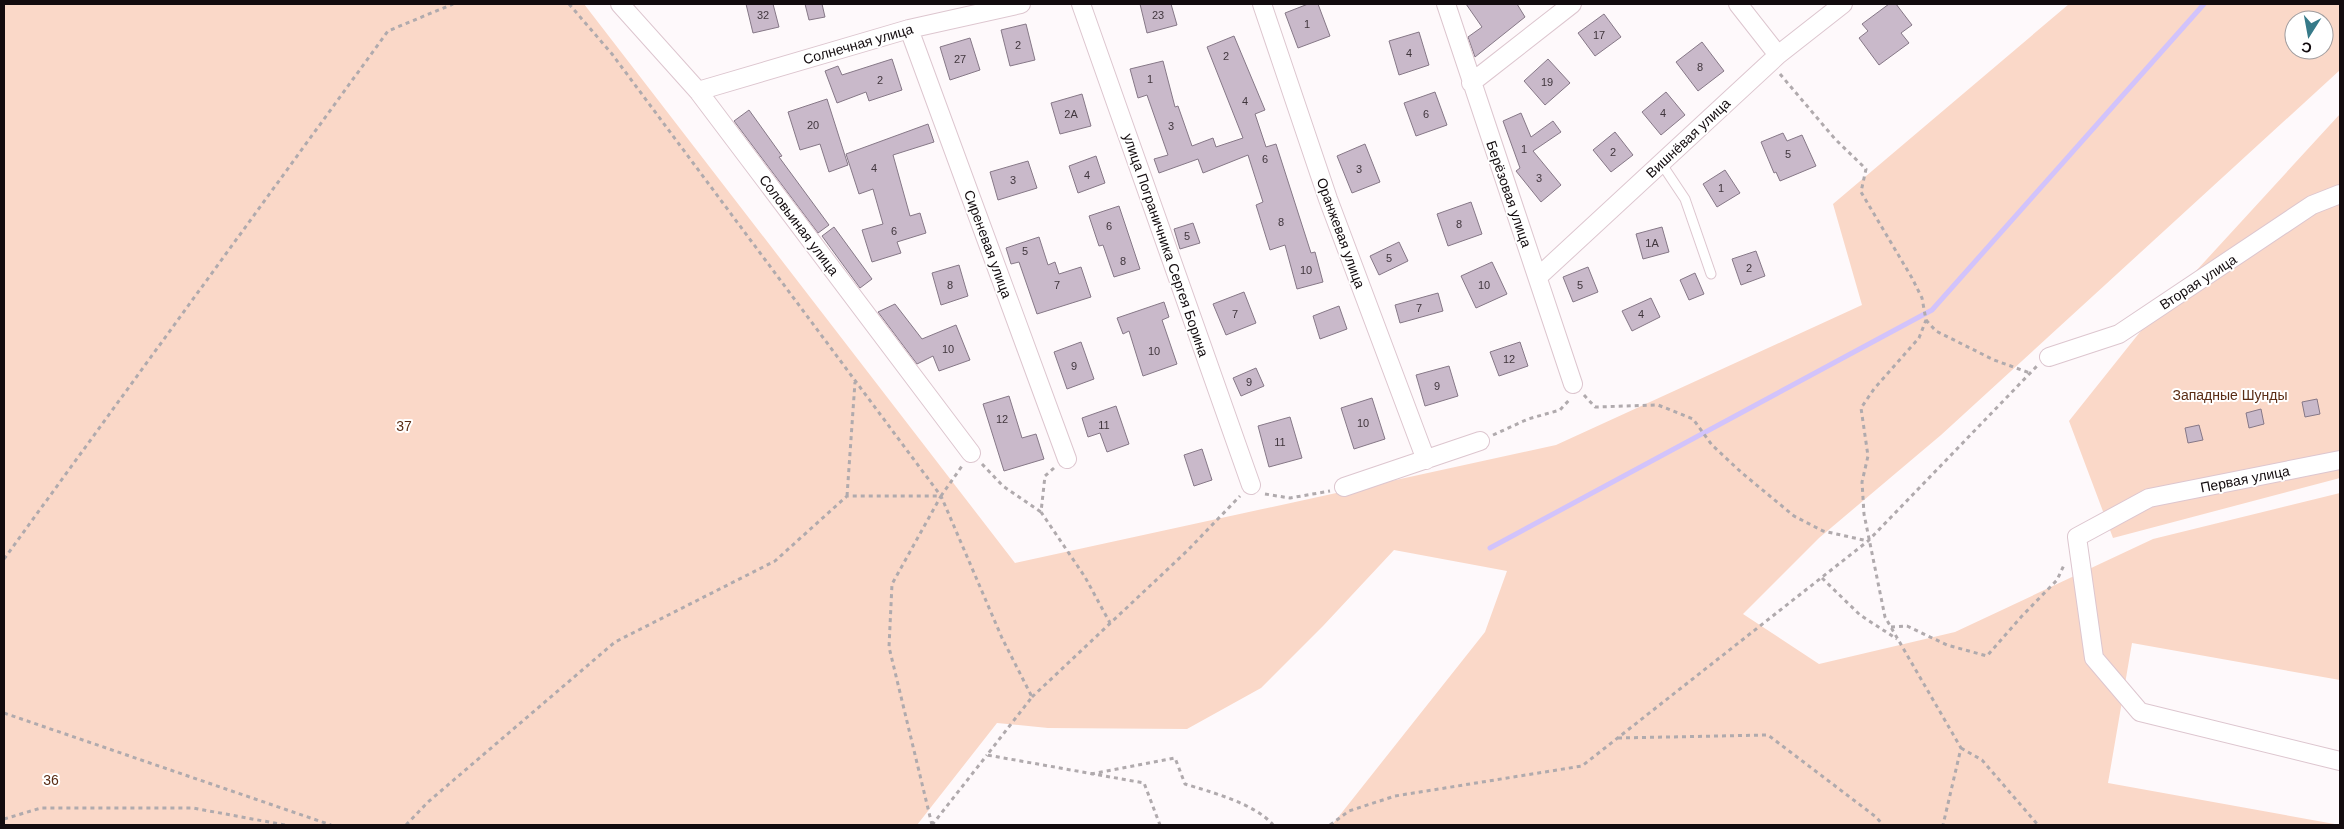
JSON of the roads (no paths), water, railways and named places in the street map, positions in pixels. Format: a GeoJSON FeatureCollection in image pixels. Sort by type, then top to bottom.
{"type":"FeatureCollection","features":[{"type":"Feature","properties":{"kind":"street","name":"Соловьиная улица"},"geometry":{"type":"LineString","coordinates":[[620,4],[698,91],[971,453]]}},
{"type":"Feature","properties":{"kind":"street","name":"Солнечная улица"},"geometry":{"type":"LineString","coordinates":[[698,91],[909,28],[1021,4]]}},
{"type":"Feature","properties":{"kind":"street","name":"улица Пограничника Сергея Борина"},"geometry":{"type":"LineString","coordinates":[[1081,4],[1251,485]]}},
{"type":"Feature","properties":{"kind":"street","name":"Оранжевая улица"},"geometry":{"type":"LineString","coordinates":[[1262,4],[1328,199],[1426,460]]}},
{"type":"Feature","properties":{"kind":"street","name":"Берёзовая улица"},"geometry":{"type":"LineString","coordinates":[[1446,4],[1573,384]]}},
{"type":"Feature","properties":{"kind":"street"},"geometry":{"type":"LineString","coordinates":[[1471,83],[1572,4]]}},
{"type":"Feature","properties":{"kind":"street"},"geometry":{"type":"LineString","coordinates":[[1738,4],[1774,58]]}},
{"type":"Feature","properties":{"kind":"street","name":"Вишнёвая улица"},"geometry":{"type":"LineString","coordinates":[[1538,277],[1774,58],[1843,4]]}},
{"type":"Feature","properties":{"kind":"street","name":"Сиреневая улица"},"geometry":{"type":"LineString","coordinates":[[909,28],[1067,459]]}},
{"type":"Feature","properties":{"kind":"street","name":"Вторая улица"},"geometry":{"type":"LineString","coordinates":[[2049,357],[2119,334],[2312,205],[2340,194]]}},
{"type":"Feature","properties":{"kind":"street"},"geometry":{"type":"LineString","coordinates":[[1344,487],[1480,441]]}},
{"type":"Feature","properties":{"kind":"street","name":"Первая улица"},"geometry":{"type":"LineString","coordinates":[[2340,460],[2149,498],[2076,537],[2094,658],[2140,712],[2340,761]]}},
{"type":"Feature","properties":{"kind":"lane"},"geometry":{"type":"LineString","coordinates":[[1661,163],[1685,199],[1711,274]]}},
{"type":"Feature","properties":{"kind":"waterway"},"geometry":{"type":"LineString","coordinates":[[1490,548],[1932,310],[2204,4]]}},
{"type":"Feature","properties":{"kind":"park label","name":"Западные Шунды"},"geometry":{"type":"Point","coordinates":[2230,395]}},
{"type":"Feature","properties":{"kind":"park label","name":"37"},"geometry":{"type":"Point","coordinates":[404,426]}},
{"type":"Feature","properties":{"kind":"park label","name":"36"},"geometry":{"type":"Point","coordinates":[51,780]}}]}
